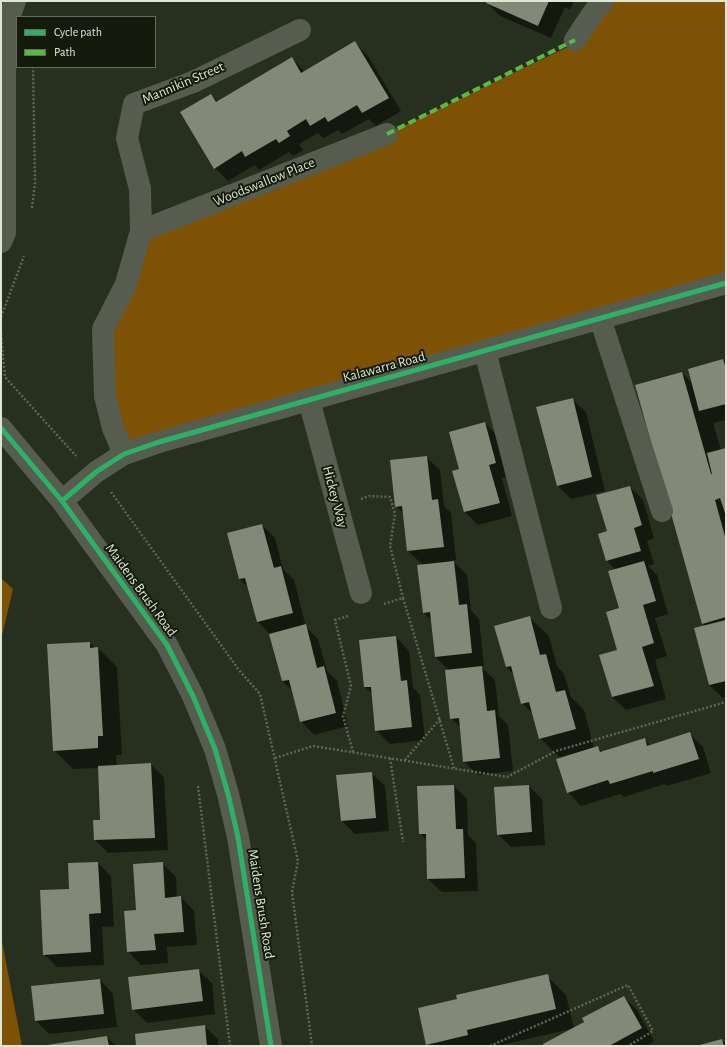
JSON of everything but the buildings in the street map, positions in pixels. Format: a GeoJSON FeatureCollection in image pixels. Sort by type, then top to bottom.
{"type":"FeatureCollection","features":[{"type":"Feature","properties":{"kind":"street"},"geometry":{"type":"LineString","coordinates":[[1,242],[5,233],[5,29],[15,1]]}},
{"type":"Feature","properties":{"kind":"street"},"geometry":{"type":"LineString","coordinates":[[575,40],[603,1]]}},
{"type":"Feature","properties":{"kind":"street","name":"Mannikin Street"},"geometry":{"type":"LineString","coordinates":[[124,454],[113,428],[105,396],[103,329],[126,284],[141,231],[140,189],[128,138],[134,104],[193,82],[300,30]]}},
{"type":"Feature","properties":{"kind":"street","name":"Woodswallow Place"},"geometry":{"type":"LineString","coordinates":[[141,231],[387,134]]}},
{"type":"Feature","properties":{"kind":"street","name":"Kalawarra Road"},"geometry":{"type":"LineString","coordinates":[[62,501],[96,472],[124,454],[168,440],[726,283]]}},
{"type":"Feature","properties":{"kind":"street"},"geometry":{"type":"LineString","coordinates":[[600,318],[662,511]]}},
{"type":"Feature","properties":{"kind":"street"},"geometry":{"type":"LineString","coordinates":[[485,351],[551,608]]}},
{"type":"Feature","properties":{"kind":"street","name":"Hickey Way"},"geometry":{"type":"LineString","coordinates":[[309,400],[361,593]]}},
{"type":"Feature","properties":{"kind":"street","name":"Maidens Brush Road"},"geometry":{"type":"LineString","coordinates":[[1,428],[62,501],[167,645],[193,696],[215,749],[238,837],[271,1046]]}},
{"type":"Feature","properties":{"kind":"path"},"geometry":{"type":"LineString","coordinates":[[1,334],[5,377],[76,456]]}},
{"type":"Feature","properties":{"kind":"path"},"geometry":{"type":"LineString","coordinates":[[338,508],[369,496],[390,497],[395,514],[390,546],[403,598],[454,768]]}},
{"type":"Feature","properties":{"kind":"path"},"geometry":{"type":"LineString","coordinates":[[380,606],[403,598]]}},
{"type":"Feature","properties":{"kind":"path"},"geometry":{"type":"LineString","coordinates":[[350,615],[335,620],[351,686],[343,716],[353,752]]}},
{"type":"Feature","properties":{"kind":"path"},"geometry":{"type":"LineString","coordinates":[[275,758],[313,746],[507,777],[556,751],[726,702]]}},
{"type":"Feature","properties":{"kind":"path"},"geometry":{"type":"LineString","coordinates":[[405,761],[440,719]]}},
{"type":"Feature","properties":{"kind":"path"},"geometry":{"type":"LineString","coordinates":[[390,758],[404,842]]}},
{"type":"Feature","properties":{"kind":"path"},"geometry":{"type":"LineString","coordinates":[[197,779],[230,1046]]}},
{"type":"Feature","properties":{"kind":"path"},"geometry":{"type":"LineString","coordinates":[[490,1046],[628,985],[653,1031],[628,1046]]}},
{"type":"Feature","properties":{"kind":"shaded area"},"geometry":{"type":"Polygon","coordinates":[[[603,1],[726,1],[726,283],[124,454],[103,329],[141,231],[387,134],[584,39],[603,1]]]}},
{"type":"Feature","properties":{"kind":"shaded area"},"geometry":{"type":"Polygon","coordinates":[[[1,578],[13,589],[1,640],[1,578]]]}},
{"type":"Feature","properties":{"kind":"shaded area"},"geometry":{"type":"Polygon","coordinates":[[[1,936],[22,1046],[1,1046],[1,936]]]}},
{"type":"Feature","properties":{"kind":"marked path"},"geometry":{"type":"LineString","coordinates":[[387,134],[575,40]]}},
{"type":"Feature","properties":{"kind":"cycle path"},"geometry":{"type":"LineString","coordinates":[[62,501],[96,472],[124,454],[159,442],[726,283]]}},
{"type":"Feature","properties":{"kind":"cycle path"},"geometry":{"type":"LineString","coordinates":[[1,428],[62,501],[167,645],[193,696],[215,749],[238,837],[271,1046]]}}]}
